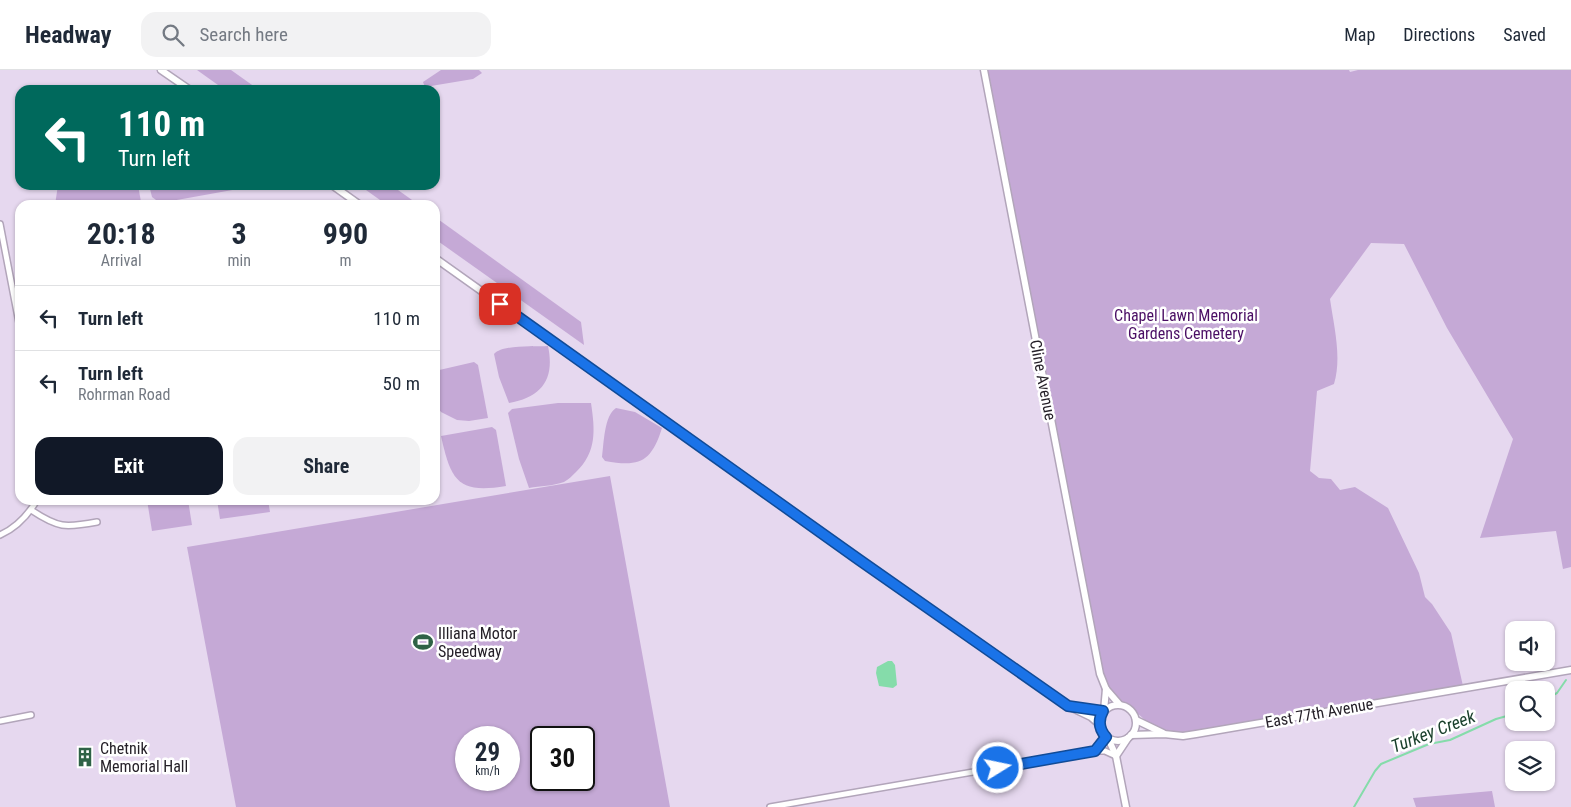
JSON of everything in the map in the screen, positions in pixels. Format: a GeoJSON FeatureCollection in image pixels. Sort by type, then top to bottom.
{"type":"FeatureCollection","features":[{"type":"Feature","properties":{"kind":"street"},"geometry":{"type":"LineString","coordinates":[[161,70],[183,85]]}},
{"type":"Feature","properties":{"kind":"street","name":"Cline Avenue"},"geometry":{"type":"LineString","coordinates":[[984,70],[1100,674],[1106,689],[1119,704]]}},
{"type":"Feature","properties":{"kind":"street"},"geometry":{"type":"LineString","coordinates":[[339,190],[353,200]]}},
{"type":"Feature","properties":{"kind":"street"},"geometry":{"type":"LineString","coordinates":[[0,224],[15,302]]}},
{"type":"Feature","properties":{"kind":"street"},"geometry":{"type":"LineString","coordinates":[[440,262],[1068,706],[1091,717],[1099,724],[1116,756],[1126,807]]}},
{"type":"Feature","properties":{"kind":"street"},"geometry":{"type":"LineString","coordinates":[[0,535],[19,523],[34,505]]}},
{"type":"Feature","properties":{"kind":"street"},"geometry":{"type":"LineString","coordinates":[[31,510],[58,525],[73,526],[97,522]]}},
{"type":"Feature","properties":{"kind":"street","name":"East 77th Avenue"},"geometry":{"type":"LineString","coordinates":[[1130,736],[1164,734],[1183,736],[1571,670]]}},
{"type":"Feature","properties":{"kind":"street","name":"Cline Avenue"},"geometry":{"type":"LineString","coordinates":[[1104,711],[1106,689]]}},
{"type":"Feature","properties":{"kind":"street"},"geometry":{"type":"LineString","coordinates":[[1099,724],[1104,711],[1112,705],[1119,704],[1130,709],[1136,720],[1135,728],[1116,756]]}},
{"type":"Feature","properties":{"kind":"street"},"geometry":{"type":"LineString","coordinates":[[1068,706],[1104,711]]}},
{"type":"Feature","properties":{"kind":"street"},"geometry":{"type":"LineString","coordinates":[[0,721],[31,716]]}},
{"type":"Feature","properties":{"kind":"street","name":"East 77th Avenue"},"geometry":{"type":"LineString","coordinates":[[1136,720],[1164,734]]}},
{"type":"Feature","properties":{"kind":"street"},"geometry":{"type":"LineString","coordinates":[[1107,737],[1120,741],[1130,736]]}},
{"type":"Feature","properties":{"kind":"street"},"geometry":{"type":"LineString","coordinates":[[1095,751],[1107,737]]}},
{"type":"Feature","properties":{"kind":"street"},"geometry":{"type":"LineString","coordinates":[[770,807],[1095,751],[1105,751],[1116,756]]}},
{"type":"Feature","properties":{"kind":"green space"},"geometry":{"type":"Polygon","coordinates":[[[197,70],[231,70],[252,85],[218,85],[197,70]]]}},
{"type":"Feature","properties":{"kind":"green space"},"geometry":{"type":"Polygon","coordinates":[[[441,70],[479,70],[482,73],[473,79],[437,85],[424,85],[423,82],[441,70]]]}},
{"type":"Feature","properties":{"kind":"green space","name":"Chapel Lawn Memorial Gardens Cemetery"},"geometry":{"type":"Polygon","coordinates":[[[988,70],[1349,70],[1350,72],[1358,70],[1571,70],[1571,567],[1563,569],[1556,531],[1480,538],[1513,439],[1447,328],[1404,244],[1371,243],[1330,299],[1337,353],[1336,374],[1334,384],[1317,391],[1310,471],[1319,478],[1331,479],[1340,490],[1355,487],[1388,508],[1419,573],[1425,597],[1432,604],[1451,633],[1463,686],[1182,733],[1162,729],[1148,723],[1122,702],[1113,692],[1106,681],[1102,667],[988,70]]]}},
{"type":"Feature","properties":{"kind":"green space"},"geometry":{"type":"Polygon","coordinates":[[[57,190],[139,190],[141,200],[56,200],[57,190]]]}},
{"type":"Feature","properties":{"kind":"green space"},"geometry":{"type":"Polygon","coordinates":[[[150,190],[232,190],[177,200],[156,200],[152,197],[150,190]]]}},
{"type":"Feature","properties":{"kind":"green space"},"geometry":{"type":"Polygon","coordinates":[[[366,190],[398,190],[412,200],[380,200],[366,190]]]}},
{"type":"Feature","properties":{"kind":"green space"},"geometry":{"type":"Polygon","coordinates":[[[440,221],[581,322],[584,345],[440,243],[440,221]]]}},
{"type":"Feature","properties":{"kind":"green space"},"geometry":{"type":"Polygon","coordinates":[[[548,346],[550,368],[544,385],[530,396],[509,403],[499,377],[494,354],[512,347],[548,346]]]}},
{"type":"Feature","properties":{"kind":"green space"},"geometry":{"type":"Polygon","coordinates":[[[474,362],[478,365],[488,418],[469,421],[457,420],[441,412],[440,370],[474,362]]]}},
{"type":"Feature","properties":{"kind":"green space"},"geometry":{"type":"Polygon","coordinates":[[[558,403],[591,403],[594,431],[588,457],[566,481],[529,488],[519,459],[508,413],[512,409],[558,403]]]}},
{"type":"Feature","properties":{"kind":"green space"},"geometry":{"type":"Polygon","coordinates":[[[616,408],[635,412],[662,428],[653,449],[642,460],[617,463],[605,461],[602,457],[607,423],[616,408]]]}},
{"type":"Feature","properties":{"kind":"green space"},"geometry":{"type":"Polygon","coordinates":[[[492,427],[496,430],[506,486],[477,488],[467,486],[453,474],[441,436],[492,427]]]}},
{"type":"Feature","properties":{"kind":"green space","name":"Illiana Motor Speedway"},"geometry":{"type":"Polygon","coordinates":[[[610,476],[670,807],[236,807],[187,547],[610,476]]]}},
{"type":"Feature","properties":{"kind":"green space"},"geometry":{"type":"Polygon","coordinates":[[[148,505],[189,505],[192,525],[152,531],[148,505]]]}},
{"type":"Feature","properties":{"kind":"green space"},"geometry":{"type":"Polygon","coordinates":[[[218,505],[269,505],[270,512],[220,519],[218,505]]]}},
{"type":"Feature","properties":{"kind":"green space"},"geometry":{"type":"Polygon","coordinates":[[[1492,791],[1495,807],[1416,807],[1413,798],[1492,791]]]}},
{"type":"Feature","properties":{"kind":"shaded area"},"geometry":{"type":"Polygon","coordinates":[[[892,661],[895,665],[897,685],[893,688],[879,686],[876,673],[877,667],[892,661]]]}},
{"type":"Feature","properties":{"kind":"waterway","name":"Turkey Creek"},"geometry":{"type":"LineString","coordinates":[[1555,694],[1566,680]]}},
{"type":"Feature","properties":{"kind":"waterway","name":"Turkey Creek"},"geometry":{"type":"LineString","coordinates":[[1354,807],[1381,764],[1429,744],[1450,740],[1505,716]]}},
{"type":"Feature","properties":{"kind":"place","name":"Illiana Motor Speedway"},"geometry":{"type":"Point","coordinates":[423,642]}},
{"type":"Feature","properties":{"kind":"place","name":"Chetnik Memorial Hall"},"geometry":{"type":"Point","coordinates":[85,757]}},
{"type":"Feature","properties":{"kind":"route"},"geometry":{"type":"LineString","coordinates":[[500,304],[1068,706],[1103,711],[1099,724],[1106,737],[1095,751],[998,768]]}}]}
